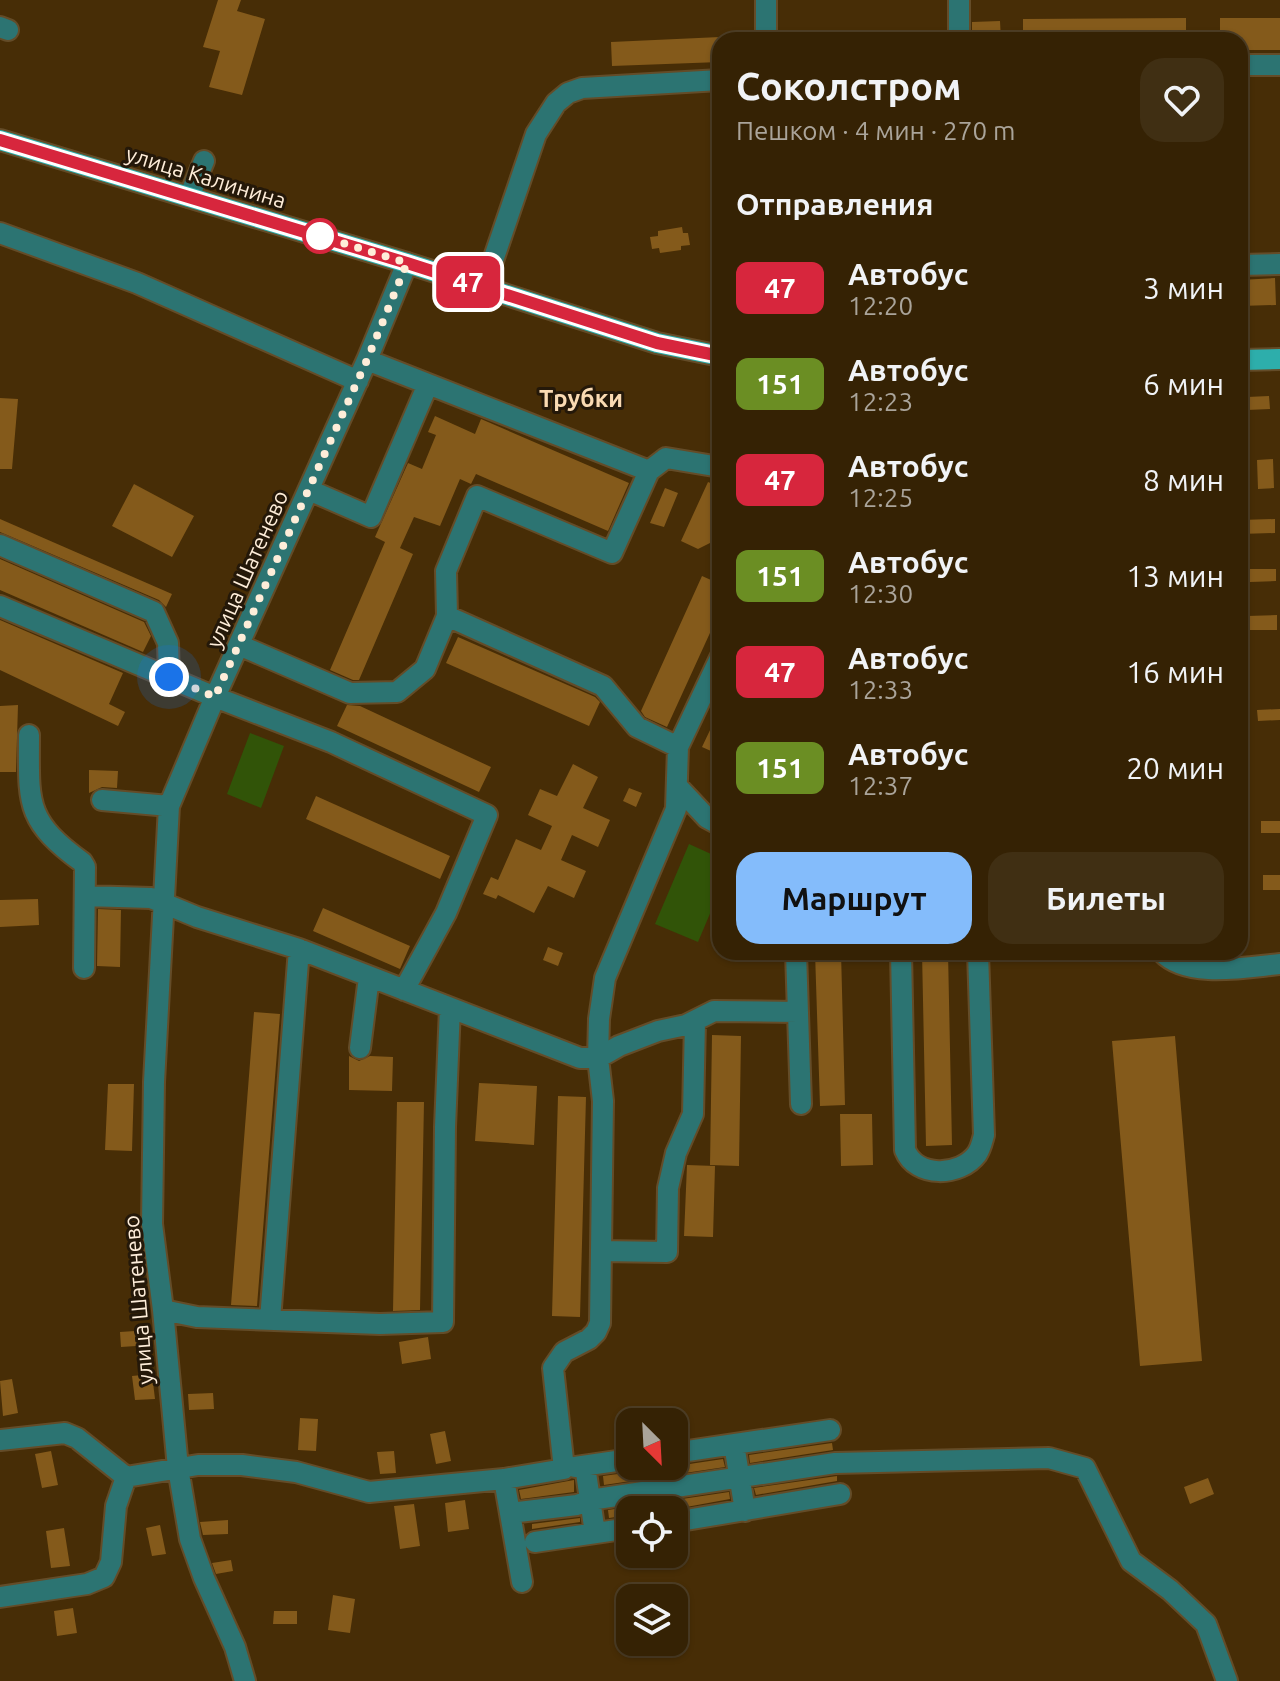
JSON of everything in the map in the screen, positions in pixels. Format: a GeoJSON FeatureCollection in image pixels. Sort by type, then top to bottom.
{"type":"FeatureCollection","features":[{"type":"Feature","properties":{"kind":"main road","name":"улица Калинина"},"geometry":{"type":"LineString","coordinates":[[0,140],[407,263],[657,343],[712,354]]}},
{"type":"Feature","properties":{"kind":"main road"},"geometry":{"type":"LineString","coordinates":[[1248,360],[1280,359]]}},
{"type":"Feature","properties":{"kind":"street"},"geometry":{"type":"LineString","coordinates":[[766,0],[766,32]]}},
{"type":"Feature","properties":{"kind":"street"},"geometry":{"type":"LineString","coordinates":[[959,0],[959,32]]}},
{"type":"Feature","properties":{"kind":"street"},"geometry":{"type":"LineString","coordinates":[[1248,65],[1280,65]]}},
{"type":"Feature","properties":{"kind":"street"},"geometry":{"type":"LineString","coordinates":[[484,287],[536,134],[556,103],[568,93],[582,88],[712,80]]}},
{"type":"Feature","properties":{"kind":"street"},"geometry":{"type":"LineString","coordinates":[[189,197],[204,161]]}},
{"type":"Feature","properties":{"kind":"street"},"geometry":{"type":"LineString","coordinates":[[0,233],[137,283],[358,381]]}},
{"type":"Feature","properties":{"kind":"street","name":"улица Шатенево"},"geometry":{"type":"LineString","coordinates":[[245,1681],[235,1647],[190,1539],[178,1468],[152,1224],[154,1082],[169,806],[358,381],[407,263]]}},
{"type":"Feature","properties":{"kind":"street"},"geometry":{"type":"LineString","coordinates":[[1248,265],[1280,264]]}},
{"type":"Feature","properties":{"kind":"street"},"geometry":{"type":"LineString","coordinates":[[367,360],[649,471]]}},
{"type":"Feature","properties":{"kind":"street"},"geometry":{"type":"LineString","coordinates":[[309,490],[371,517],[428,384]]}},
{"type":"Feature","properties":{"kind":"street"},"geometry":{"type":"LineString","coordinates":[[239,645],[350,693],[397,692],[425,669],[447,616],[446,571],[477,496],[612,553],[649,471],[666,458],[712,466]]}},
{"type":"Feature","properties":{"kind":"street"},"geometry":{"type":"LineString","coordinates":[[0,545],[154,612],[168,643],[169,677]]}},
{"type":"Feature","properties":{"kind":"street"},"geometry":{"type":"LineString","coordinates":[[0,606],[215,697],[331,742],[487,815],[446,913],[404,990]]}},
{"type":"Feature","properties":{"kind":"street"},"geometry":{"type":"LineString","coordinates":[[447,616],[603,686],[637,727],[678,747]]}},
{"type":"Feature","properties":{"kind":"street"},"geometry":{"type":"LineString","coordinates":[[564,1469],[553,1368],[564,1352],[589,1339],[600,1323],[603,1101],[598,1058],[599,1019],[605,978],[676,809],[678,747],[711,699]]}},
{"type":"Feature","properties":{"kind":"street"},"geometry":{"type":"LineString","coordinates":[[29,735],[29,788],[35,814],[46,833],[82,862],[84,968]]}},
{"type":"Feature","properties":{"kind":"street"},"geometry":{"type":"LineString","coordinates":[[678,787],[712,821]]}},
{"type":"Feature","properties":{"kind":"street"},"geometry":{"type":"LineString","coordinates":[[102,800],[169,806]]}},
{"type":"Feature","properties":{"kind":"street"},"geometry":{"type":"LineString","coordinates":[[85,896],[151,898],[197,917],[299,949],[580,1058],[598,1058],[619,1046],[695,1021],[714,1011],[798,1012]]}},
{"type":"Feature","properties":{"kind":"street"},"geometry":{"type":"LineString","coordinates":[[270,1320],[299,949]]}},
{"type":"Feature","properties":{"kind":"street"},"geometry":{"type":"LineString","coordinates":[[796,960],[801,1104]]}},
{"type":"Feature","properties":{"kind":"street"},"geometry":{"type":"LineString","coordinates":[[901,960],[905,1150],[914,1165],[933,1171],[967,1163],[976,1155],[984,1135],[978,960]]}},
{"type":"Feature","properties":{"kind":"street"},"geometry":{"type":"LineString","coordinates":[[1175,960],[1188,967],[1220,969],[1280,964]]}},
{"type":"Feature","properties":{"kind":"street"},"geometry":{"type":"LineString","coordinates":[[360,1048],[369,977]]}},
{"type":"Feature","properties":{"kind":"street"},"geometry":{"type":"LineString","coordinates":[[163,1310],[197,1317],[380,1324],[443,1322],[450,1008]]}},
{"type":"Feature","properties":{"kind":"street"},"geometry":{"type":"LineString","coordinates":[[601,1251],[667,1252],[668,1188],[676,1153],[693,1114],[695,1021]]}},
{"type":"Feature","properties":{"kind":"street"},"geometry":{"type":"LineString","coordinates":[[688,1451],[830,1430]]}},
{"type":"Feature","properties":{"kind":"street"},"geometry":{"type":"LineString","coordinates":[[0,1440],[65,1433],[77,1438],[126,1477],[198,1465],[242,1465],[296,1472],[369,1492],[504,1479],[616,1461]]}},
{"type":"Feature","properties":{"kind":"street"},"geometry":{"type":"LineString","coordinates":[[734,1444],[745,1511]]}},
{"type":"Feature","properties":{"kind":"street"},"geometry":{"type":"LineString","coordinates":[[510,1513],[835,1463],[1049,1458],[1085,1468],[1131,1561],[1170,1590],[1206,1624],[1227,1681]]}},
{"type":"Feature","properties":{"kind":"street"},"geometry":{"type":"LineString","coordinates":[[585,1466],[595,1533]]}},
{"type":"Feature","properties":{"kind":"street"},"geometry":{"type":"LineString","coordinates":[[0,1597],[87,1584],[104,1577],[111,1562],[116,1506],[126,1477]]}},
{"type":"Feature","properties":{"kind":"street"},"geometry":{"type":"LineString","coordinates":[[504,1479],[522,1582]]}},
{"type":"Feature","properties":{"kind":"street"},"geometry":{"type":"LineString","coordinates":[[688,1520],[840,1494]]}},
{"type":"Feature","properties":{"kind":"street"},"geometry":{"type":"LineString","coordinates":[[535,1542],[616,1530]]}},
{"type":"Feature","properties":{"kind":"green space"},"geometry":{"type":"Polygon","coordinates":[[[250,733],[284,746],[261,808],[227,794],[250,733]]]}},
{"type":"Feature","properties":{"kind":"green space"},"geometry":{"type":"Polygon","coordinates":[[[689,844],[712,854],[712,909],[698,942],[655,924],[689,844]]]}},
{"type":"Feature","properties":{"kind":"building"},"geometry":{"type":"Polygon","coordinates":[[[218,0],[241,0],[237,11],[265,19],[242,95],[209,87],[220,51],[203,47],[218,0]]]}},
{"type":"Feature","properties":{"kind":"building"},"geometry":{"type":"Polygon","coordinates":[[[1186,18],[1186,32],[1023,32],[1023,19],[1186,18]]]}},
{"type":"Feature","properties":{"kind":"building"},"geometry":{"type":"Polygon","coordinates":[[[1220,18],[1280,18],[1280,50],[1248,50],[1248,32],[1220,32],[1220,18]]]}},
{"type":"Feature","properties":{"kind":"building"},"geometry":{"type":"Polygon","coordinates":[[[1000,21],[1001,32],[972,32],[972,22],[1000,21]]]}},
{"type":"Feature","properties":{"kind":"building"},"geometry":{"type":"Polygon","coordinates":[[[712,37],[712,62],[612,66],[611,42],[712,37]]]}},
{"type":"Feature","properties":{"kind":"building"},"geometry":{"type":"Polygon","coordinates":[[[682,227],[683,233],[688,233],[690,245],[681,246],[681,250],[660,253],[659,248],[652,249],[650,237],[658,236],[658,231],[682,227]]]}},
{"type":"Feature","properties":{"kind":"building"},"geometry":{"type":"Polygon","coordinates":[[[1275,278],[1276,305],[1248,306],[1248,280],[1275,278]]]}},
{"type":"Feature","properties":{"kind":"building"},"geometry":{"type":"Polygon","coordinates":[[[1269,396],[1270,409],[1248,410],[1248,397],[1269,396]]]}},
{"type":"Feature","properties":{"kind":"building"},"geometry":{"type":"Polygon","coordinates":[[[0,398],[18,399],[12,469],[0,469],[0,398]]]}},
{"type":"Feature","properties":{"kind":"building"},"geometry":{"type":"Polygon","coordinates":[[[435,416],[475,434],[481,419],[629,483],[608,531],[476,474],[471,484],[460,479],[440,526],[414,517],[400,548],[413,554],[359,680],[353,680],[330,670],[385,542],[375,537],[408,463],[422,469],[436,435],[428,432],[435,416]]]}},
{"type":"Feature","properties":{"kind":"building"},"geometry":{"type":"Polygon","coordinates":[[[1273,459],[1274,488],[1258,489],[1257,460],[1273,459]]]}},
{"type":"Feature","properties":{"kind":"building"},"geometry":{"type":"Polygon","coordinates":[[[708,482],[712,484],[712,542],[698,549],[681,541],[708,482]]]}},
{"type":"Feature","properties":{"kind":"building"},"geometry":{"type":"Polygon","coordinates":[[[134,484],[194,516],[172,557],[112,526],[134,484]]]}},
{"type":"Feature","properties":{"kind":"building"},"geometry":{"type":"Polygon","coordinates":[[[665,488],[678,493],[664,527],[650,523],[665,488]]]}},
{"type":"Feature","properties":{"kind":"building"},"geometry":{"type":"Polygon","coordinates":[[[0,519],[172,594],[166,607],[159,600],[0,532],[0,519]]]}},
{"type":"Feature","properties":{"kind":"building"},"geometry":{"type":"Polygon","coordinates":[[[1275,519],[1275,533],[1248,534],[1248,520],[1275,519]]]}},
{"type":"Feature","properties":{"kind":"building"},"geometry":{"type":"Polygon","coordinates":[[[0,559],[144,622],[151,636],[143,652],[0,590],[0,559]]]}},
{"type":"Feature","properties":{"kind":"building"},"geometry":{"type":"Polygon","coordinates":[[[1250,569],[1276,569],[1276,581],[1250,582],[1250,569]]]}},
{"type":"Feature","properties":{"kind":"building"},"geometry":{"type":"Polygon","coordinates":[[[702,576],[712,580],[712,629],[667,727],[645,717],[641,711],[702,576]]]}},
{"type":"Feature","properties":{"kind":"building"},"geometry":{"type":"Polygon","coordinates":[[[1277,615],[1277,630],[1248,630],[1248,616],[1277,615]]]}},
{"type":"Feature","properties":{"kind":"building"},"geometry":{"type":"Polygon","coordinates":[[[0,620],[123,673],[109,704],[125,712],[118,726],[0,670],[0,620]]]}},
{"type":"Feature","properties":{"kind":"building"},"geometry":{"type":"Polygon","coordinates":[[[458,637],[595,697],[600,702],[589,726],[446,663],[458,637]]]}},
{"type":"Feature","properties":{"kind":"building"},"geometry":{"type":"Polygon","coordinates":[[[18,705],[16,772],[0,772],[0,706],[18,705]]]}},
{"type":"Feature","properties":{"kind":"building"},"geometry":{"type":"Polygon","coordinates":[[[347,705],[360,706],[491,767],[479,792],[337,726],[347,705]]]}},
{"type":"Feature","properties":{"kind":"building"},"geometry":{"type":"Polygon","coordinates":[[[1280,709],[1280,720],[1258,721],[1257,710],[1280,709]]]}},
{"type":"Feature","properties":{"kind":"building"},"geometry":{"type":"Polygon","coordinates":[[[712,726],[712,751],[702,747],[712,726]]]}},
{"type":"Feature","properties":{"kind":"building"},"geometry":{"type":"Polygon","coordinates":[[[573,764],[598,777],[583,808],[610,820],[598,847],[572,835],[561,860],[586,871],[574,898],[548,886],[534,913],[498,895],[496,899],[483,894],[491,877],[498,880],[516,839],[541,850],[552,826],[528,815],[540,789],[557,796],[573,764]]]}},
{"type":"Feature","properties":{"kind":"building"},"geometry":{"type":"Polygon","coordinates":[[[89,770],[118,771],[117,788],[102,787],[89,793],[89,770]]]}},
{"type":"Feature","properties":{"kind":"building"},"geometry":{"type":"Polygon","coordinates":[[[629,788],[642,793],[636,807],[623,801],[629,788]]]}},
{"type":"Feature","properties":{"kind":"building"},"geometry":{"type":"Polygon","coordinates":[[[316,796],[450,856],[440,879],[306,819],[316,796]]]}},
{"type":"Feature","properties":{"kind":"building"},"geometry":{"type":"Polygon","coordinates":[[[1261,821],[1280,821],[1280,833],[1261,833],[1261,821]]]}},
{"type":"Feature","properties":{"kind":"building"},"geometry":{"type":"Polygon","coordinates":[[[1263,875],[1280,875],[1280,890],[1263,890],[1263,875]]]}},
{"type":"Feature","properties":{"kind":"building"},"geometry":{"type":"Polygon","coordinates":[[[38,899],[39,925],[0,927],[0,900],[38,899]]]}},
{"type":"Feature","properties":{"kind":"building"},"geometry":{"type":"Polygon","coordinates":[[[323,908],[410,946],[400,969],[313,931],[323,908]]]}},
{"type":"Feature","properties":{"kind":"building"},"geometry":{"type":"Polygon","coordinates":[[[98,909],[121,910],[120,967],[97,966],[98,909]]]}},
{"type":"Feature","properties":{"kind":"building"},"geometry":{"type":"Polygon","coordinates":[[[548,947],[563,953],[558,966],[543,960],[548,947]]]}},
{"type":"Feature","properties":{"kind":"building"},"geometry":{"type":"Polygon","coordinates":[[[815,960],[841,960],[845,1105],[820,1106],[815,960]]]}},
{"type":"Feature","properties":{"kind":"building"},"geometry":{"type":"Polygon","coordinates":[[[922,960],[948,960],[952,1145],[926,1146],[922,960]]]}},
{"type":"Feature","properties":{"kind":"building"},"geometry":{"type":"Polygon","coordinates":[[[254,1012],[280,1014],[257,1306],[231,1305],[254,1012]]]}},
{"type":"Feature","properties":{"kind":"building"},"geometry":{"type":"Polygon","coordinates":[[[712,1035],[741,1036],[739,1166],[710,1165],[712,1035]]]}},
{"type":"Feature","properties":{"kind":"building"},"geometry":{"type":"Polygon","coordinates":[[[1175,1036],[1202,1361],[1140,1366],[1112,1041],[1175,1036]]]}},
{"type":"Feature","properties":{"kind":"building"},"geometry":{"type":"Polygon","coordinates":[[[349,1056],[359,1061],[370,1056],[393,1057],[392,1091],[349,1090],[349,1056]]]}},
{"type":"Feature","properties":{"kind":"building"},"geometry":{"type":"Polygon","coordinates":[[[479,1083],[537,1086],[534,1145],[475,1141],[479,1083]]]}},
{"type":"Feature","properties":{"kind":"building"},"geometry":{"type":"Polygon","coordinates":[[[108,1084],[134,1084],[132,1151],[105,1150],[108,1084]]]}},
{"type":"Feature","properties":{"kind":"building"},"geometry":{"type":"Polygon","coordinates":[[[558,1096],[586,1097],[580,1317],[552,1316],[558,1096]]]}},
{"type":"Feature","properties":{"kind":"building"},"geometry":{"type":"Polygon","coordinates":[[[397,1102],[424,1102],[420,1310],[393,1311],[397,1102]]]}},
{"type":"Feature","properties":{"kind":"building"},"geometry":{"type":"Polygon","coordinates":[[[840,1114],[872,1114],[873,1165],[841,1166],[840,1114]]]}},
{"type":"Feature","properties":{"kind":"building"},"geometry":{"type":"Polygon","coordinates":[[[687,1165],[715,1166],[713,1237],[684,1236],[687,1165]]]}},
{"type":"Feature","properties":{"kind":"building"},"geometry":{"type":"Polygon","coordinates":[[[150,1330],[151,1345],[121,1347],[120,1332],[150,1330]]]}},
{"type":"Feature","properties":{"kind":"building"},"geometry":{"type":"Polygon","coordinates":[[[428,1337],[431,1359],[402,1364],[399,1342],[428,1337]]]}},
{"type":"Feature","properties":{"kind":"building"},"geometry":{"type":"Polygon","coordinates":[[[152,1374],[155,1399],[135,1400],[132,1376],[152,1374]]]}},
{"type":"Feature","properties":{"kind":"building"},"geometry":{"type":"Polygon","coordinates":[[[12,1379],[18,1413],[3,1416],[0,1381],[12,1379]]]}},
{"type":"Feature","properties":{"kind":"building"},"geometry":{"type":"Polygon","coordinates":[[[213,1393],[214,1409],[189,1410],[188,1394],[213,1393]]]}},
{"type":"Feature","properties":{"kind":"building"},"geometry":{"type":"Polygon","coordinates":[[[300,1418],[318,1419],[316,1451],[298,1450],[300,1418]]]}},
{"type":"Feature","properties":{"kind":"building"},"geometry":{"type":"Polygon","coordinates":[[[445,1431],[451,1461],[436,1464],[430,1434],[445,1431]]]}},
{"type":"Feature","properties":{"kind":"building"},"geometry":{"type":"Polygon","coordinates":[[[832,1443],[833,1450],[750,1463],[749,1455],[832,1443]]]}},
{"type":"Feature","properties":{"kind":"building"},"geometry":{"type":"Polygon","coordinates":[[[51,1451],[58,1485],[42,1488],[35,1454],[51,1451]]]}},
{"type":"Feature","properties":{"kind":"building"},"geometry":{"type":"Polygon","coordinates":[[[394,1451],[396,1473],[380,1474],[377,1452],[394,1451]]]}},
{"type":"Feature","properties":{"kind":"building"},"geometry":{"type":"Polygon","coordinates":[[[723,1459],[725,1467],[688,1473],[688,1464],[723,1459]]]}},
{"type":"Feature","properties":{"kind":"building"},"geometry":{"type":"Polygon","coordinates":[[[616,1474],[616,1480],[638,1480],[604,1485],[603,1476],[616,1474]]]}},
{"type":"Feature","properties":{"kind":"building"},"geometry":{"type":"Polygon","coordinates":[[[837,1476],[837,1481],[756,1495],[754,1488],[837,1476]]]}},
{"type":"Feature","properties":{"kind":"building"},"geometry":{"type":"Polygon","coordinates":[[[1208,1478],[1214,1494],[1190,1504],[1184,1487],[1208,1478]]]}},
{"type":"Feature","properties":{"kind":"building"},"geometry":{"type":"Polygon","coordinates":[[[574,1480],[574,1492],[521,1499],[519,1490],[574,1480]]]}},
{"type":"Feature","properties":{"kind":"building"},"geometry":{"type":"Polygon","coordinates":[[[729,1492],[730,1499],[688,1507],[688,1498],[729,1492]]]}},
{"type":"Feature","properties":{"kind":"building"},"geometry":{"type":"Polygon","coordinates":[[[465,1500],[469,1529],[448,1532],[445,1503],[465,1500]]]}},
{"type":"Feature","properties":{"kind":"building"},"geometry":{"type":"Polygon","coordinates":[[[414,1504],[420,1546],[400,1549],[394,1506],[414,1504]]]}},
{"type":"Feature","properties":{"kind":"building"},"geometry":{"type":"Polygon","coordinates":[[[616,1509],[616,1517],[609,1518],[608,1510],[616,1509]]]}},
{"type":"Feature","properties":{"kind":"building"},"geometry":{"type":"Polygon","coordinates":[[[580,1518],[580,1522],[532,1529],[532,1524],[580,1518]]]}},
{"type":"Feature","properties":{"kind":"building"},"geometry":{"type":"Polygon","coordinates":[[[228,1520],[228,1534],[203,1535],[200,1522],[228,1520]]]}},
{"type":"Feature","properties":{"kind":"building"},"geometry":{"type":"Polygon","coordinates":[[[160,1525],[166,1554],[152,1556],[146,1528],[160,1525]]]}},
{"type":"Feature","properties":{"kind":"building"},"geometry":{"type":"Polygon","coordinates":[[[64,1528],[70,1566],[51,1568],[46,1531],[64,1528]]]}},
{"type":"Feature","properties":{"kind":"building"},"geometry":{"type":"Polygon","coordinates":[[[231,1560],[233,1571],[216,1574],[212,1563],[231,1560]]]}},
{"type":"Feature","properties":{"kind":"building"},"geometry":{"type":"Polygon","coordinates":[[[333,1595],[355,1599],[350,1633],[328,1630],[333,1595]]]}},
{"type":"Feature","properties":{"kind":"building"},"geometry":{"type":"Polygon","coordinates":[[[73,1608],[77,1633],[57,1636],[54,1611],[73,1608]]]}},
{"type":"Feature","properties":{"kind":"building"},"geometry":{"type":"Polygon","coordinates":[[[274,1611],[297,1611],[297,1624],[273,1624],[274,1611]]]}},
{"type":"Feature","properties":{"kind":"bus line","name":"47"},"geometry":{"type":"LineString","coordinates":[[0,140],[407,263],[657,343],[712,354]]}},
{"type":"Feature","properties":{"kind":"district","name":"Трубки"},"geometry":{"type":"Point","coordinates":[581,399]}},
{"type":"Feature","properties":{"kind":"route"},"geometry":{"type":"LineString","coordinates":[[169,677],[215,697],[367,360],[407,263],[320,236]]}}]}
